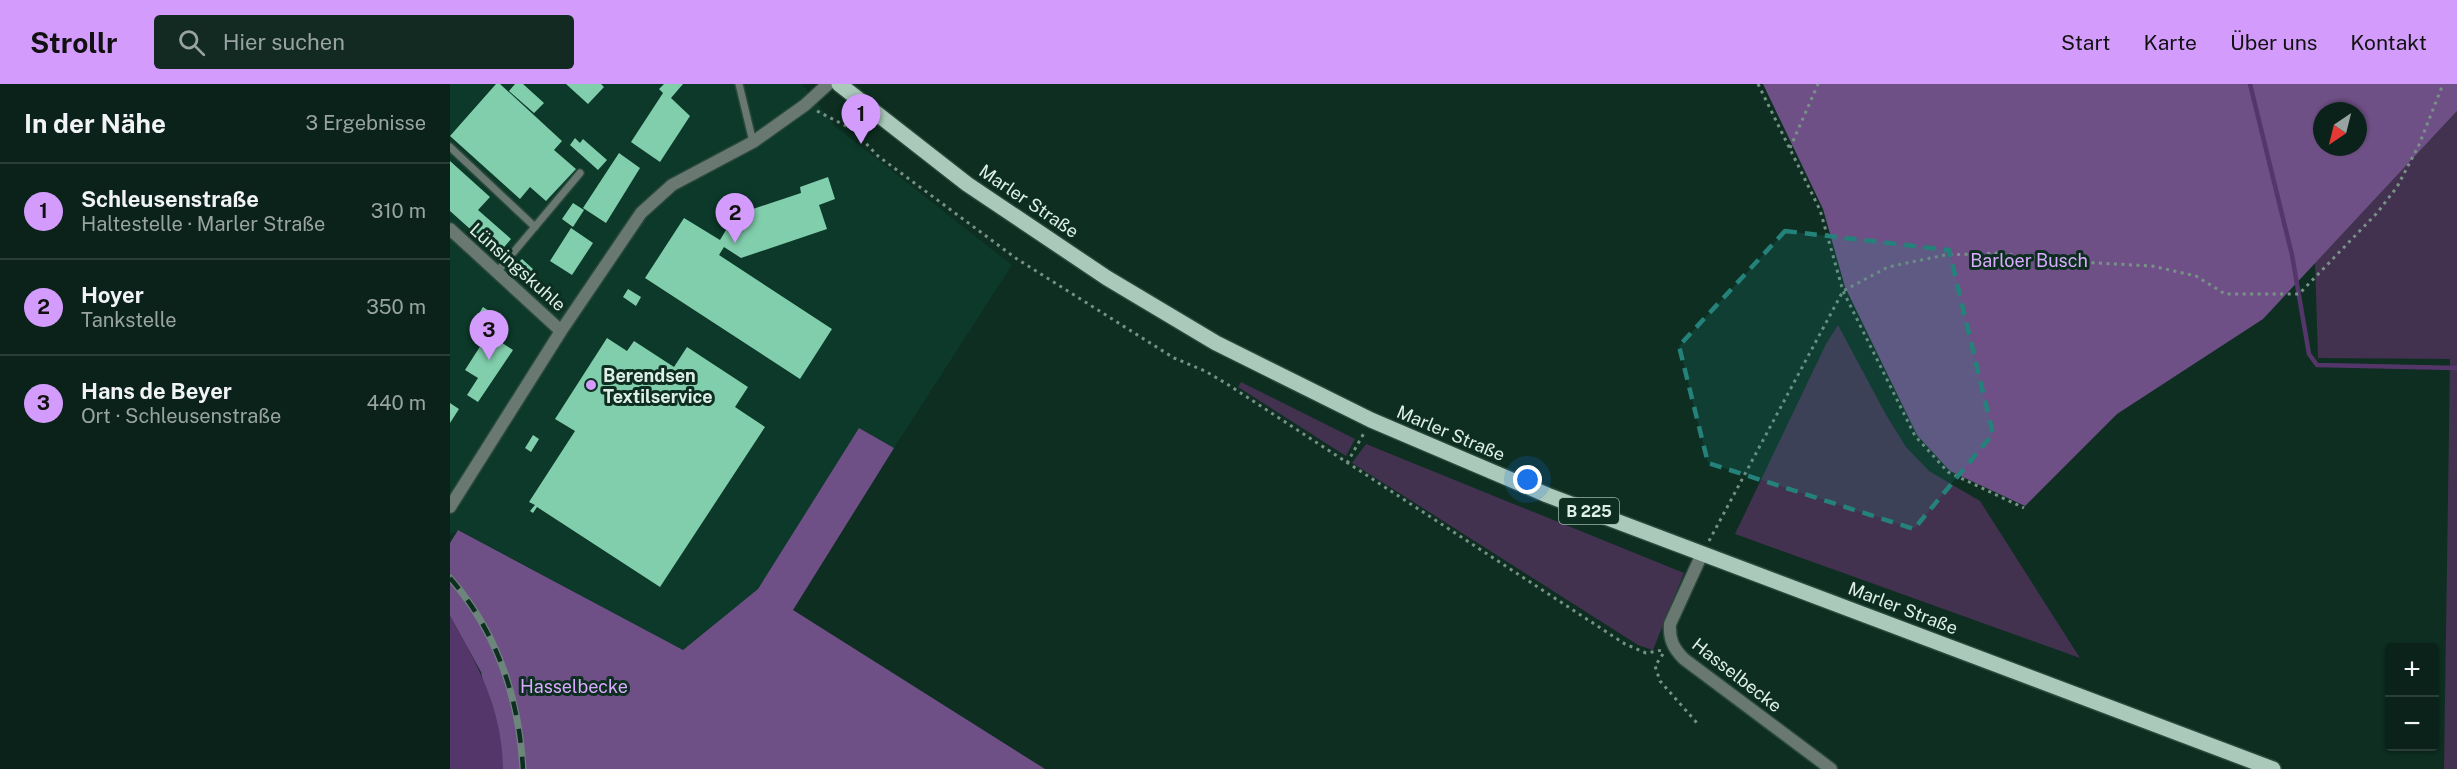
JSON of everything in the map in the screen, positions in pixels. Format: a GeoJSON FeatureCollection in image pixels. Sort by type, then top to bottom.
{"type":"FeatureCollection","features":[{"type":"Feature","properties":{"kind":"main road","name":"Marler Straße"},"geometry":{"type":"LineString","coordinates":[[839,84],[968,184],[1107,278],[1216,343],[1371,420],[1547,495],[2246,764],[2273,769]]}},
{"type":"Feature","properties":{"kind":"street"},"geometry":{"type":"LineString","coordinates":[[450,507],[561,331],[641,213],[672,185],[753,142],[805,105],[828,84]]}},
{"type":"Feature","properties":{"kind":"street","name":"Lünsingskuhle"},"geometry":{"type":"LineString","coordinates":[[450,229],[561,331]]}},
{"type":"Feature","properties":{"kind":"street","name":"Hasselbecke"},"geometry":{"type":"LineString","coordinates":[[1702,554],[1670,624],[1669,637],[1673,645],[1684,660],[1831,769]]}},
{"type":"Feature","properties":{"kind":"lane"},"geometry":{"type":"LineString","coordinates":[[739,84],[753,142]]}},
{"type":"Feature","properties":{"kind":"lane"},"geometry":{"type":"LineString","coordinates":[[450,147],[535,227]]}},
{"type":"Feature","properties":{"kind":"lane"},"geometry":{"type":"LineString","coordinates":[[497,272],[580,173]]}},
{"type":"Feature","properties":{"kind":"path"},"geometry":{"type":"LineString","coordinates":[[1758,84],[1820,210],[1843,291],[1915,436],[1948,472],[2024,508]]}},
{"type":"Feature","properties":{"kind":"path"},"geometry":{"type":"LineString","coordinates":[[1790,148],[1818,84]]}},
{"type":"Feature","properties":{"kind":"path"},"geometry":{"type":"LineString","coordinates":[[1702,554],[1843,291],[1888,267],[1945,255],[1998,253],[2061,261],[2152,266],[2196,276],[2225,294],[2299,294],[2378,213],[2397,188],[2420,145],[2443,84]]}},
{"type":"Feature","properties":{"kind":"path"},"geometry":{"type":"LineString","coordinates":[[805,105],[852,129],[878,156],[1017,259],[1174,358],[1205,371],[1227,384],[1625,644],[1646,653],[1659,652],[1673,645]]}},
{"type":"Feature","properties":{"kind":"path"},"geometry":{"type":"LineString","coordinates":[[1347,463],[1371,420]]}},
{"type":"Feature","properties":{"kind":"path"},"geometry":{"type":"LineString","coordinates":[[1673,645],[1660,657],[1655,666],[1660,681],[1697,723]]}},
{"type":"Feature","properties":{"kind":"highlighted area"},"geometry":{"type":"Polygon","coordinates":[[[1785,231],[1949,250],[1993,434],[1914,529],[1708,463],[1679,346],[1785,231]]]}},
{"type":"Feature","properties":{"kind":"shaded area"},"geometry":{"type":"Polygon","coordinates":[[[450,84],[802,84],[835,126],[1012,265],[894,448],[859,428],[758,589],[683,650],[459,530],[450,535],[450,84]]]}},
{"type":"Feature","properties":{"kind":"shaded area"},"geometry":{"type":"Polygon","coordinates":[[[2457,111],[2457,769],[2444,769],[2450,359],[2318,358],[2315,263],[2457,111]]]}},
{"type":"Feature","properties":{"kind":"shaded area"},"geometry":{"type":"Polygon","coordinates":[[[1838,325],[1906,447],[1929,471],[1980,501],[2080,658],[1735,534],[1826,344],[1838,325]]]}},
{"type":"Feature","properties":{"kind":"shaded area"},"geometry":{"type":"Polygon","coordinates":[[[1241,382],[1355,439],[1346,456],[1238,387],[1241,382]]]}},
{"type":"Feature","properties":{"kind":"shaded area"},"geometry":{"type":"Polygon","coordinates":[[[1366,444],[1684,573],[1653,650],[1638,645],[1352,463],[1366,444]]]}},
{"type":"Feature","properties":{"kind":"shaded area"},"geometry":{"type":"Polygon","coordinates":[[[450,616],[487,689],[502,747],[503,769],[450,769],[450,616]]]}},
{"type":"Feature","properties":{"kind":"green space","name":"Barloer Busch"},"geometry":{"type":"Polygon","coordinates":[[[1763,84],[2457,84],[2457,111],[2263,319],[2117,414],[2025,506],[1950,471],[1917,435],[1845,287],[1823,209],[1763,84]]]}},
{"type":"Feature","properties":{"kind":"green space","name":"Hasselbecke"},"geometry":{"type":"Polygon","coordinates":[[[859,428],[894,448],[793,610],[1045,769],[503,769],[481,672],[450,616],[450,543],[458,530],[683,650],[758,589],[859,428]]]}},
{"type":"Feature","properties":{"kind":"building"},"geometry":{"type":"Polygon","coordinates":[[[496,84],[500,84],[562,141],[554,150],[576,169],[546,201],[530,187],[520,199],[450,136],[496,84]]]}},
{"type":"Feature","properties":{"kind":"building"},"geometry":{"type":"Polygon","coordinates":[[[515,84],[523,84],[544,103],[534,113],[509,91],[515,84]]]}},
{"type":"Feature","properties":{"kind":"building"},"geometry":{"type":"Polygon","coordinates":[[[566,84],[601,84],[604,87],[588,104],[566,84]]]}},
{"type":"Feature","properties":{"kind":"building"},"geometry":{"type":"Polygon","coordinates":[[[664,84],[683,84],[671,98],[690,116],[660,162],[631,142],[663,93],[659,89],[664,84]]]}},
{"type":"Feature","properties":{"kind":"building"},"geometry":{"type":"Polygon","coordinates":[[[575,138],[580,143],[583,139],[607,160],[598,170],[570,145],[575,138]]]}},
{"type":"Feature","properties":{"kind":"building"},"geometry":{"type":"Polygon","coordinates":[[[619,153],[640,168],[606,223],[583,208],[619,153]]]}},
{"type":"Feature","properties":{"kind":"building"},"geometry":{"type":"Polygon","coordinates":[[[450,161],[490,197],[478,210],[511,239],[498,254],[450,211],[450,161]]]}},
{"type":"Feature","properties":{"kind":"building"},"geometry":{"type":"Polygon","coordinates":[[[828,177],[835,199],[819,205],[827,229],[741,258],[724,247],[719,255],[832,329],[800,379],[645,278],[684,218],[720,240],[735,215],[801,193],[800,187],[828,177]]]}},
{"type":"Feature","properties":{"kind":"building"},"geometry":{"type":"Polygon","coordinates":[[[573,203],[584,210],[573,227],[562,219],[573,203]]]}},
{"type":"Feature","properties":{"kind":"building"},"geometry":{"type":"Polygon","coordinates":[[[571,228],[593,243],[572,275],[550,261],[571,228]]]}},
{"type":"Feature","properties":{"kind":"building"},"geometry":{"type":"Polygon","coordinates":[[[522,259],[533,269],[526,277],[514,267],[522,259]]]}},
{"type":"Feature","properties":{"kind":"building"},"geometry":{"type":"Polygon","coordinates":[[[628,289],[641,297],[636,306],[623,297],[628,289]]]}},
{"type":"Feature","properties":{"kind":"building"},"geometry":{"type":"Polygon","coordinates":[[[483,307],[500,318],[494,329],[476,318],[483,307]]]}},
{"type":"Feature","properties":{"kind":"building"},"geometry":{"type":"Polygon","coordinates":[[[488,334],[513,350],[478,402],[467,395],[478,378],[465,370],[488,334]]]}},
{"type":"Feature","properties":{"kind":"building"},"geometry":{"type":"Polygon","coordinates":[[[607,338],[627,351],[634,341],[674,367],[687,347],[748,387],[735,407],[765,427],[660,587],[537,507],[533,513],[530,511],[535,505],[529,502],[575,431],[555,419],[607,338]]]}},
{"type":"Feature","properties":{"kind":"building"},"geometry":{"type":"Polygon","coordinates":[[[450,403],[459,409],[450,423],[450,403]]]}},
{"type":"Feature","properties":{"kind":"building"},"geometry":{"type":"Polygon","coordinates":[[[533,435],[539,439],[531,452],[525,448],[533,435]]]}},
{"type":"Feature","properties":{"kind":"waterway"},"geometry":{"type":"LineString","coordinates":[[2250,84],[2292,255],[2309,354],[2317,365],[2457,368]]}},
{"type":"Feature","properties":{"kind":"railway"},"geometry":{"type":"LineString","coordinates":[[450,578],[481,621],[503,667],[517,717],[523,769]]}},
{"type":"Feature","properties":{"kind":"place","name":"Schleusenstraße"},"geometry":{"type":"Point","coordinates":[861,144]}},
{"type":"Feature","properties":{"kind":"place","name":"Hoyer"},"geometry":{"type":"Point","coordinates":[735,243]}},
{"type":"Feature","properties":{"kind":"place","name":"Hans de Beyer"},"geometry":{"type":"Point","coordinates":[489,360]}},
{"type":"Feature","properties":{"kind":"place","name":"Berendsen Textilservice"},"geometry":{"type":"Point","coordinates":[591,385]}}]}
